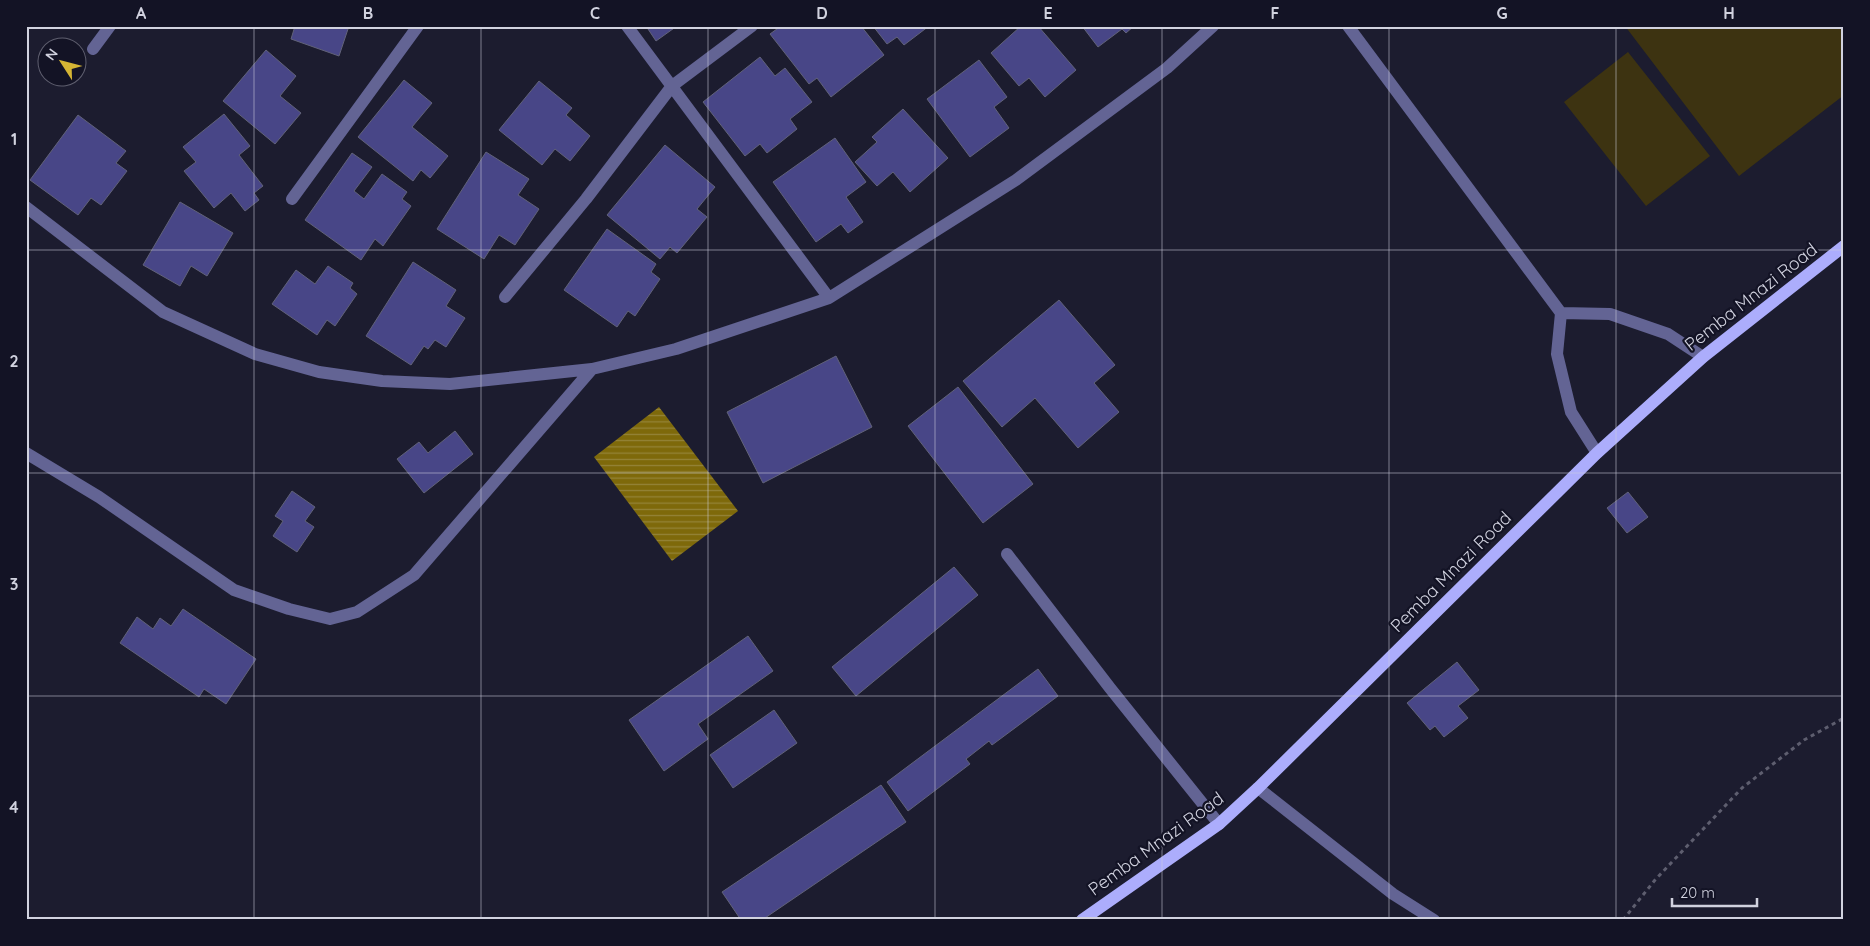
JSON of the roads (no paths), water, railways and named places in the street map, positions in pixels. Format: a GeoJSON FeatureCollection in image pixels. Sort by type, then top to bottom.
{"type":"FeatureCollection","features":[{"type":"Feature","properties":{"kind":"main road","name":"Pemba Mnazi Road"},"geometry":{"type":"LineString","coordinates":[[1082,920],[1219,824],[1258,788],[1597,453],[1702,357],[1844,246]]}},
{"type":"Feature","properties":{"kind":"street"},"geometry":{"type":"LineString","coordinates":[[94,49],[110,26]]}},
{"type":"Feature","properties":{"kind":"street"},"geometry":{"type":"LineString","coordinates":[[292,199],[418,26]]}},
{"type":"Feature","properties":{"kind":"street"},"geometry":{"type":"LineString","coordinates":[[627,26],[829,298]]}},
{"type":"Feature","properties":{"kind":"street"},"geometry":{"type":"LineString","coordinates":[[505,297],[586,199],[672,86],[752,26]]}},
{"type":"Feature","properties":{"kind":"street"},"geometry":{"type":"LineString","coordinates":[[26,207],[163,312],[255,354],[319,372],[392,381],[450,384],[592,369],[676,348],[829,298],[1016,180],[1167,68],[1213,26]]}},
{"type":"Feature","properties":{"kind":"street"},"geometry":{"type":"LineString","coordinates":[[1348,26],[1561,313],[1557,354],[1570,412],[1597,453]]}},
{"type":"Feature","properties":{"kind":"street"},"geometry":{"type":"LineString","coordinates":[[1561,313],[1610,314],[1668,334],[1702,357]]}},
{"type":"Feature","properties":{"kind":"street"},"geometry":{"type":"LineString","coordinates":[[26,453],[99,497],[234,590],[289,609],[330,620],[356,612],[414,575],[592,369]]}},
{"type":"Feature","properties":{"kind":"street"},"geometry":{"type":"LineString","coordinates":[[1007,554],[1104,680],[1219,824]]}},
{"type":"Feature","properties":{"kind":"street"},"geometry":{"type":"LineString","coordinates":[[1258,788],[1393,894],[1434,920]]}}]}
